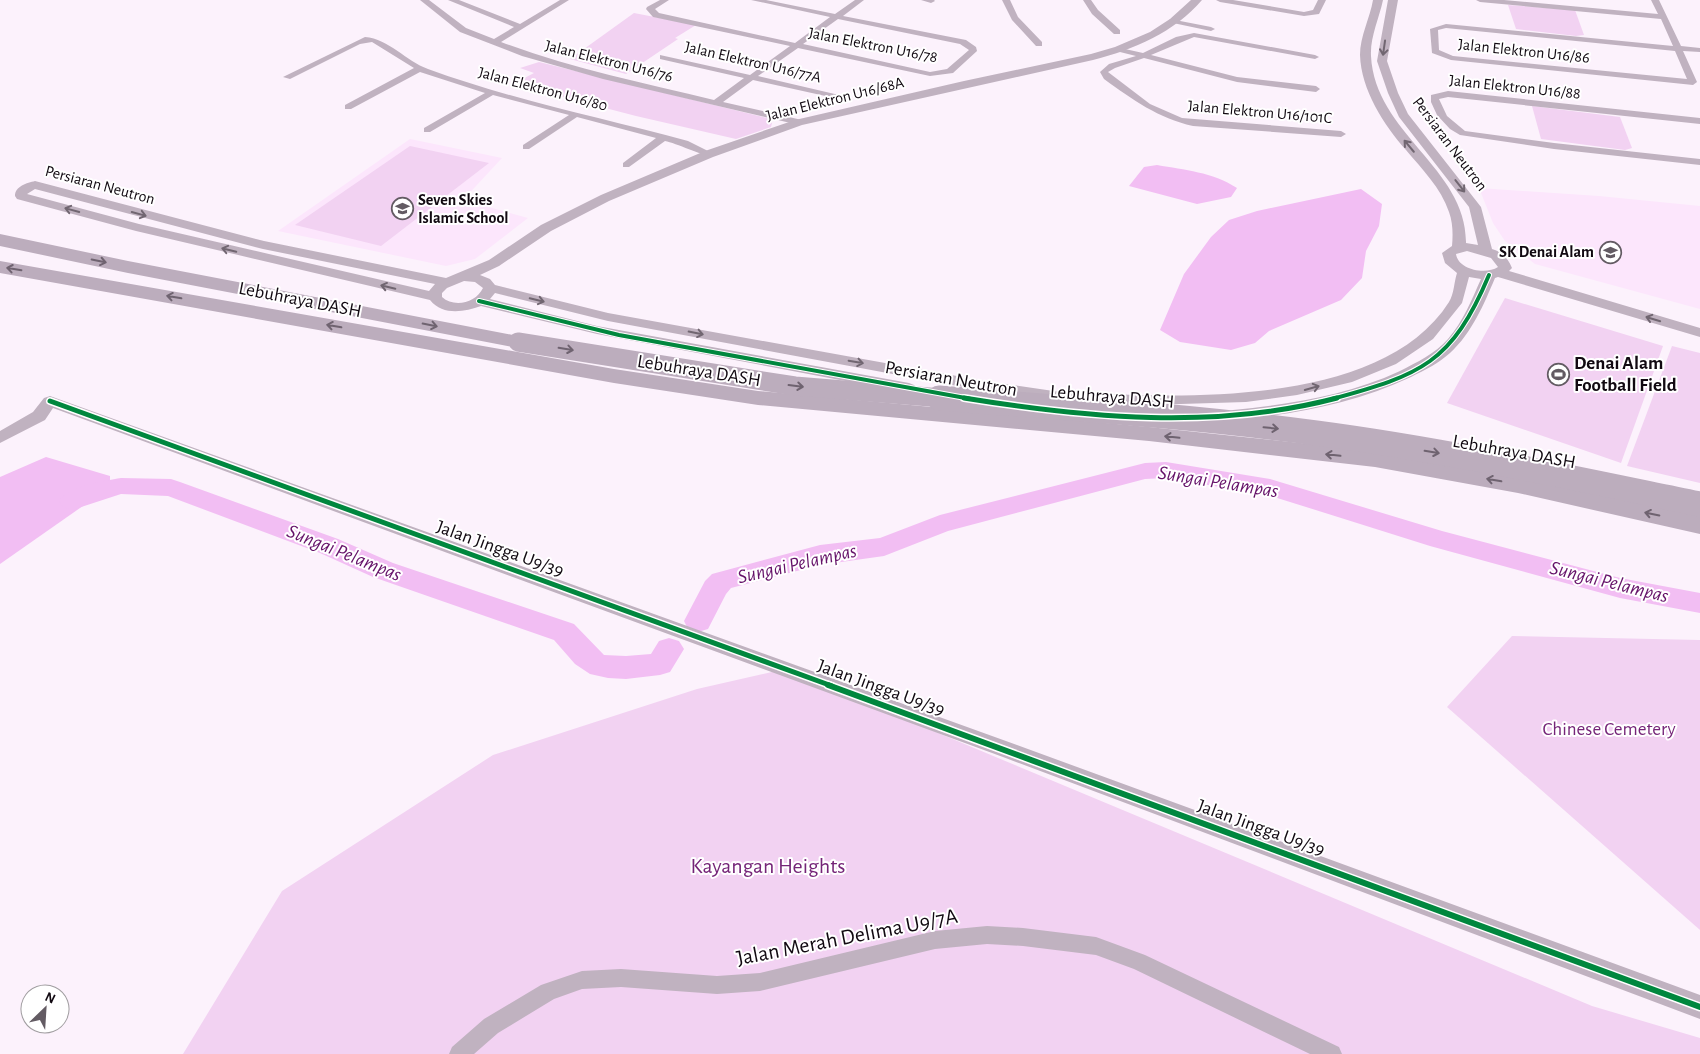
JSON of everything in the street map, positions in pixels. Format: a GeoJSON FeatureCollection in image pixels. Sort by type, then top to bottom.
{"type":"FeatureCollection","features":[{"type":"Feature","properties":{"kind":"highway","name":"Lebuhraya DASH"},"geometry":{"type":"LineString","coordinates":[[0,240],[510,349],[614,376],[758,398],[1140,433],[1375,460],[1518,484],[1700,525]]}},
{"type":"Feature","properties":{"kind":"highway","name":"Lebuhraya DASH"},"geometry":{"type":"LineString","coordinates":[[0,267],[510,349],[795,386],[1118,412],[1316,433],[1511,465],[1700,504]]}},
{"type":"Feature","properties":{"kind":"street","name":"Jalan Elektron U16/76"},"geometry":{"type":"LineString","coordinates":[[424,0],[463,30],[494,44],[549,62],[798,122]]}},
{"type":"Feature","properties":{"kind":"street"},"geometry":{"type":"LineString","coordinates":[[452,0],[520,28]]}},
{"type":"Feature","properties":{"kind":"street"},"geometry":{"type":"LineString","coordinates":[[494,44],[566,0]]}},
{"type":"Feature","properties":{"kind":"street"},"geometry":{"type":"LineString","coordinates":[[665,0],[650,10],[656,15],[796,46]]}},
{"type":"Feature","properties":{"kind":"street"},"geometry":{"type":"LineString","coordinates":[[755,0],[837,17]]}},
{"type":"Feature","properties":{"kind":"street"},"geometry":{"type":"LineString","coordinates":[[715,103],[860,0]]}},
{"type":"Feature","properties":{"kind":"street"},"geometry":{"type":"LineString","coordinates":[[1006,0],[1015,18],[1039,44]]}},
{"type":"Feature","properties":{"kind":"street"},"geometry":{"type":"LineString","coordinates":[[1087,0],[1095,12],[1117,32]]}},
{"type":"Feature","properties":{"kind":"street","name":"Jalan Elektron U16/68A"},"geometry":{"type":"LineString","coordinates":[[446,282],[494,264],[546,228],[597,202],[709,154],[798,122],[1093,57],[1120,49],[1154,34],[1174,21],[1197,0]]}},
{"type":"Feature","properties":{"kind":"street"},"geometry":{"type":"LineString","coordinates":[[1220,0],[1304,14],[1316,12],[1322,0]]}},
{"type":"Feature","properties":{"kind":"street","name":"Persiaran Neutron"},"geometry":{"type":"LineString","coordinates":[[463,277],[477,278],[488,285],[608,317],[978,385],[1070,397],[1140,401],[1204,401],[1298,392],[1368,372],[1405,352],[1438,327],[1456,302],[1464,271],[1451,262],[1449,258],[1449,253],[1459,248],[1459,218],[1453,203],[1438,180],[1397,132],[1372,87],[1366,61],[1367,35],[1376,17],[1378,0]]}},
{"type":"Feature","properties":{"kind":"street","name":"Persiaran Neutron"},"geometry":{"type":"LineString","coordinates":[[1393,0],[1382,61],[1393,93],[1403,116],[1475,207],[1486,250]]}},
{"type":"Feature","properties":{"kind":"street"},"geometry":{"type":"LineString","coordinates":[[1480,0],[1663,17]]}},
{"type":"Feature","properties":{"kind":"street"},"geometry":{"type":"LineString","coordinates":[[1655,0],[1678,49]]}},
{"type":"Feature","properties":{"kind":"street","name":"Jalan Elektron U16/78"},"geometry":{"type":"LineString","coordinates":[[796,46],[930,74],[950,71],[973,51],[963,42],[837,17]]}},
{"type":"Feature","properties":{"kind":"street"},"geometry":{"type":"LineString","coordinates":[[1174,21],[1221,30]]}},
{"type":"Feature","properties":{"kind":"street","name":"Jalan Elektron U16/86"},"geometry":{"type":"LineString","coordinates":[[1678,49],[1693,82],[1451,58],[1435,51],[1434,29],[1446,26],[1700,50]]}},
{"type":"Feature","properties":{"kind":"street"},"geometry":{"type":"LineString","coordinates":[[1144,56],[1186,36],[1205,36],[1315,57]]}},
{"type":"Feature","properties":{"kind":"street"},"geometry":{"type":"LineString","coordinates":[[1250,36],[1308,47]]}},
{"type":"Feature","properties":{"kind":"street","name":"Jalan Elektron U16/80"},"geometry":{"type":"LineString","coordinates":[[287,77],[357,42],[374,40],[421,68],[492,92],[685,143],[709,154]]}},
{"type":"Feature","properties":{"kind":"street"},"geometry":{"type":"LineString","coordinates":[[1120,49],[1237,79],[1316,89]]}},
{"type":"Feature","properties":{"kind":"street","name":"Jalan Elektron U16/101C"},"geometry":{"type":"LineString","coordinates":[[1144,56],[1105,70],[1104,74],[1157,112],[1172,118],[1194,123],[1341,134]]}},
{"type":"Feature","properties":{"kind":"street","name":"Jalan Elektron U16/77A"},"geometry":{"type":"LineString","coordinates":[[663,57],[836,97]]}},
{"type":"Feature","properties":{"kind":"street"},"geometry":{"type":"LineString","coordinates":[[348,107],[421,68]]}},
{"type":"Feature","properties":{"kind":"street"},"geometry":{"type":"LineString","coordinates":[[427,130],[492,92]]}},
{"type":"Feature","properties":{"kind":"street","name":"Jalan Elektron U16/88"},"geometry":{"type":"LineString","coordinates":[[1700,121],[1448,94],[1434,97],[1441,113],[1456,130],[1471,135],[1700,162]]}},
{"type":"Feature","properties":{"kind":"street"},"geometry":{"type":"LineString","coordinates":[[526,147],[576,114]]}},
{"type":"Feature","properties":{"kind":"street"},"geometry":{"type":"LineString","coordinates":[[626,165],[664,138]]}},
{"type":"Feature","properties":{"kind":"street","name":"Persiaran Neutron"},"geometry":{"type":"LineString","coordinates":[[435,297],[136,227],[21,196],[21,192],[35,186],[246,241],[446,282]]}},
{"type":"Feature","properties":{"kind":"street"},"geometry":{"type":"LineString","coordinates":[[1459,248],[1486,250],[1498,257],[1498,271]]}},
{"type":"Feature","properties":{"kind":"street"},"geometry":{"type":"LineString","coordinates":[[446,282],[436,292],[435,297],[438,301],[452,306],[461,306],[479,301],[485,297],[494,264]]}},
{"type":"Feature","properties":{"kind":"street"},"geometry":{"type":"LineString","coordinates":[[1464,271],[1498,271],[1700,321]]}},
{"type":"Feature","properties":{"kind":"street"},"geometry":{"type":"LineString","coordinates":[[1498,271],[1700,333]]}},
{"type":"Feature","properties":{"kind":"street","name":"Persiaran Neutron"},"geometry":{"type":"LineString","coordinates":[[479,301],[596,330],[971,399],[1062,412],[1154,418],[1230,416],[1301,408],[1335,401],[1392,381],[1422,366],[1445,350],[1464,326],[1498,271]]}},
{"type":"Feature","properties":{"kind":"street"},"geometry":{"type":"LineString","coordinates":[[0,425],[26,410],[50,401]]}},
{"type":"Feature","properties":{"kind":"street"},"geometry":{"type":"LineString","coordinates":[[0,438],[39,416],[50,401]]}},
{"type":"Feature","properties":{"kind":"street","name":"Jalan Jingga U9/39"},"geometry":{"type":"LineString","coordinates":[[50,401],[1010,751],[1700,1008]]}},
{"type":"Feature","properties":{"kind":"street","name":"Jalan Merah Delima U9/7A"},"geometry":{"type":"LineString","coordinates":[[459,1054],[491,1026],[548,992],[582,980],[621,978],[717,985],[760,982],[935,940],[987,936],[1023,937],[1096,946],[1138,961],[1332,1054]]}},
{"type":"Feature","properties":{"kind":"shaded area","name":"Seven Skies Islamic School"},"geometry":{"type":"Polygon","coordinates":[[[410,139],[502,158],[463,200],[528,218],[475,259],[446,266],[278,231],[410,139]]]}},
{"type":"Feature","properties":{"kind":"shaded area"},"geometry":{"type":"Polygon","coordinates":[[[1157,165],[1208,175],[1237,188],[1231,197],[1197,204],[1129,186],[1144,167],[1157,165]]]}},
{"type":"Feature","properties":{"kind":"shaded area","name":"SK Denai Alam"},"geometry":{"type":"Polygon","coordinates":[[[1479,188],[1599,196],[1700,206],[1700,309],[1535,264],[1505,241],[1493,223],[1479,188]]]}},
{"type":"Feature","properties":{"kind":"shaded area"},"geometry":{"type":"Polygon","coordinates":[[[1361,189],[1382,204],[1379,226],[1366,251],[1362,278],[1341,300],[1269,331],[1255,343],[1231,350],[1180,342],[1160,330],[1184,274],[1211,237],[1229,220],[1257,211],[1361,189]]]}},
{"type":"Feature","properties":{"kind":"shaded area"},"geometry":{"type":"Polygon","coordinates":[[[46,457],[110,476],[110,487],[0,564],[0,477],[46,457]]]}},
{"type":"Feature","properties":{"kind":"green space"},"geometry":{"type":"Polygon","coordinates":[[[1508,5],[1575,10],[1584,35],[1576,36],[1516,29],[1508,5]]]}},
{"type":"Feature","properties":{"kind":"green space"},"geometry":{"type":"Polygon","coordinates":[[[634,13],[696,25],[626,74],[570,59],[634,13]]]}},
{"type":"Feature","properties":{"kind":"green space"},"geometry":{"type":"Polygon","coordinates":[[[539,62],[767,118],[772,123],[771,127],[736,139],[636,116],[513,84],[534,73],[520,68],[539,62]]]}},
{"type":"Feature","properties":{"kind":"green space"},"geometry":{"type":"Polygon","coordinates":[[[1532,106],[1620,117],[1632,148],[1625,150],[1541,139],[1532,106]]]}},
{"type":"Feature","properties":{"kind":"green space"},"geometry":{"type":"Polygon","coordinates":[[[410,146],[489,163],[381,246],[295,225],[410,146]]]}},
{"type":"Feature","properties":{"kind":"green space","name":"Denai Alam Football Field"},"geometry":{"type":"Polygon","coordinates":[[[1505,298],[1663,346],[1621,463],[1447,403],[1505,298]]]}},
{"type":"Feature","properties":{"kind":"green space"},"geometry":{"type":"Polygon","coordinates":[[[1672,346],[1700,353],[1700,483],[1627,466],[1672,346]]]}},
{"type":"Feature","properties":{"kind":"green space","name":"Chinese Cemetery"},"geometry":{"type":"Polygon","coordinates":[[[1512,636],[1700,640],[1700,930],[1447,707],[1512,636]]]}},
{"type":"Feature","properties":{"kind":"green space","name":"Kayangan Heights"},"geometry":{"type":"Polygon","coordinates":[[[785,669],[1592,1006],[1700,1038],[1700,1054],[183,1054],[282,891],[493,755],[697,689],[785,669]]]}},
{"type":"Feature","properties":{"kind":"waterway","name":"Sungai Pelampas"},"geometry":{"type":"LineString","coordinates":[[698,621],[715,588],[722,581],[820,555],[884,547],[940,524],[1145,471],[1166,470],[1270,487],[1439,539],[1620,588],[1700,603]]}},
{"type":"Feature","properties":{"kind":"waterway","name":"Sungai Pelampas"},"geometry":{"type":"LineString","coordinates":[[72,501],[95,492],[121,486],[171,488],[329,546],[383,570],[564,632],[586,656],[594,663],[600,665],[626,667],[660,664],[669,649]]}},
{"type":"Feature","properties":{"kind":"cycle path"},"geometry":{"type":"LineString","coordinates":[[479,301],[619,335],[1004,404],[1079,413],[1154,418],[1228,417],[1300,407],[1369,389],[1419,368],[1437,357],[1459,333],[1476,305],[1489,275]]}},
{"type":"Feature","properties":{"kind":"cycle path"},"geometry":{"type":"LineString","coordinates":[[50,401],[1010,751],[1700,1007]]}},
{"type":"Feature","properties":{"kind":"place","name":"Seven Skies Islamic School"},"geometry":{"type":"Point","coordinates":[402,209]}},
{"type":"Feature","properties":{"kind":"place","name":"SK Denai Alam"},"geometry":{"type":"Point","coordinates":[1610,252]}},
{"type":"Feature","properties":{"kind":"place","name":"Denai Alam Football Field"},"geometry":{"type":"Point","coordinates":[1558,374]}}]}
